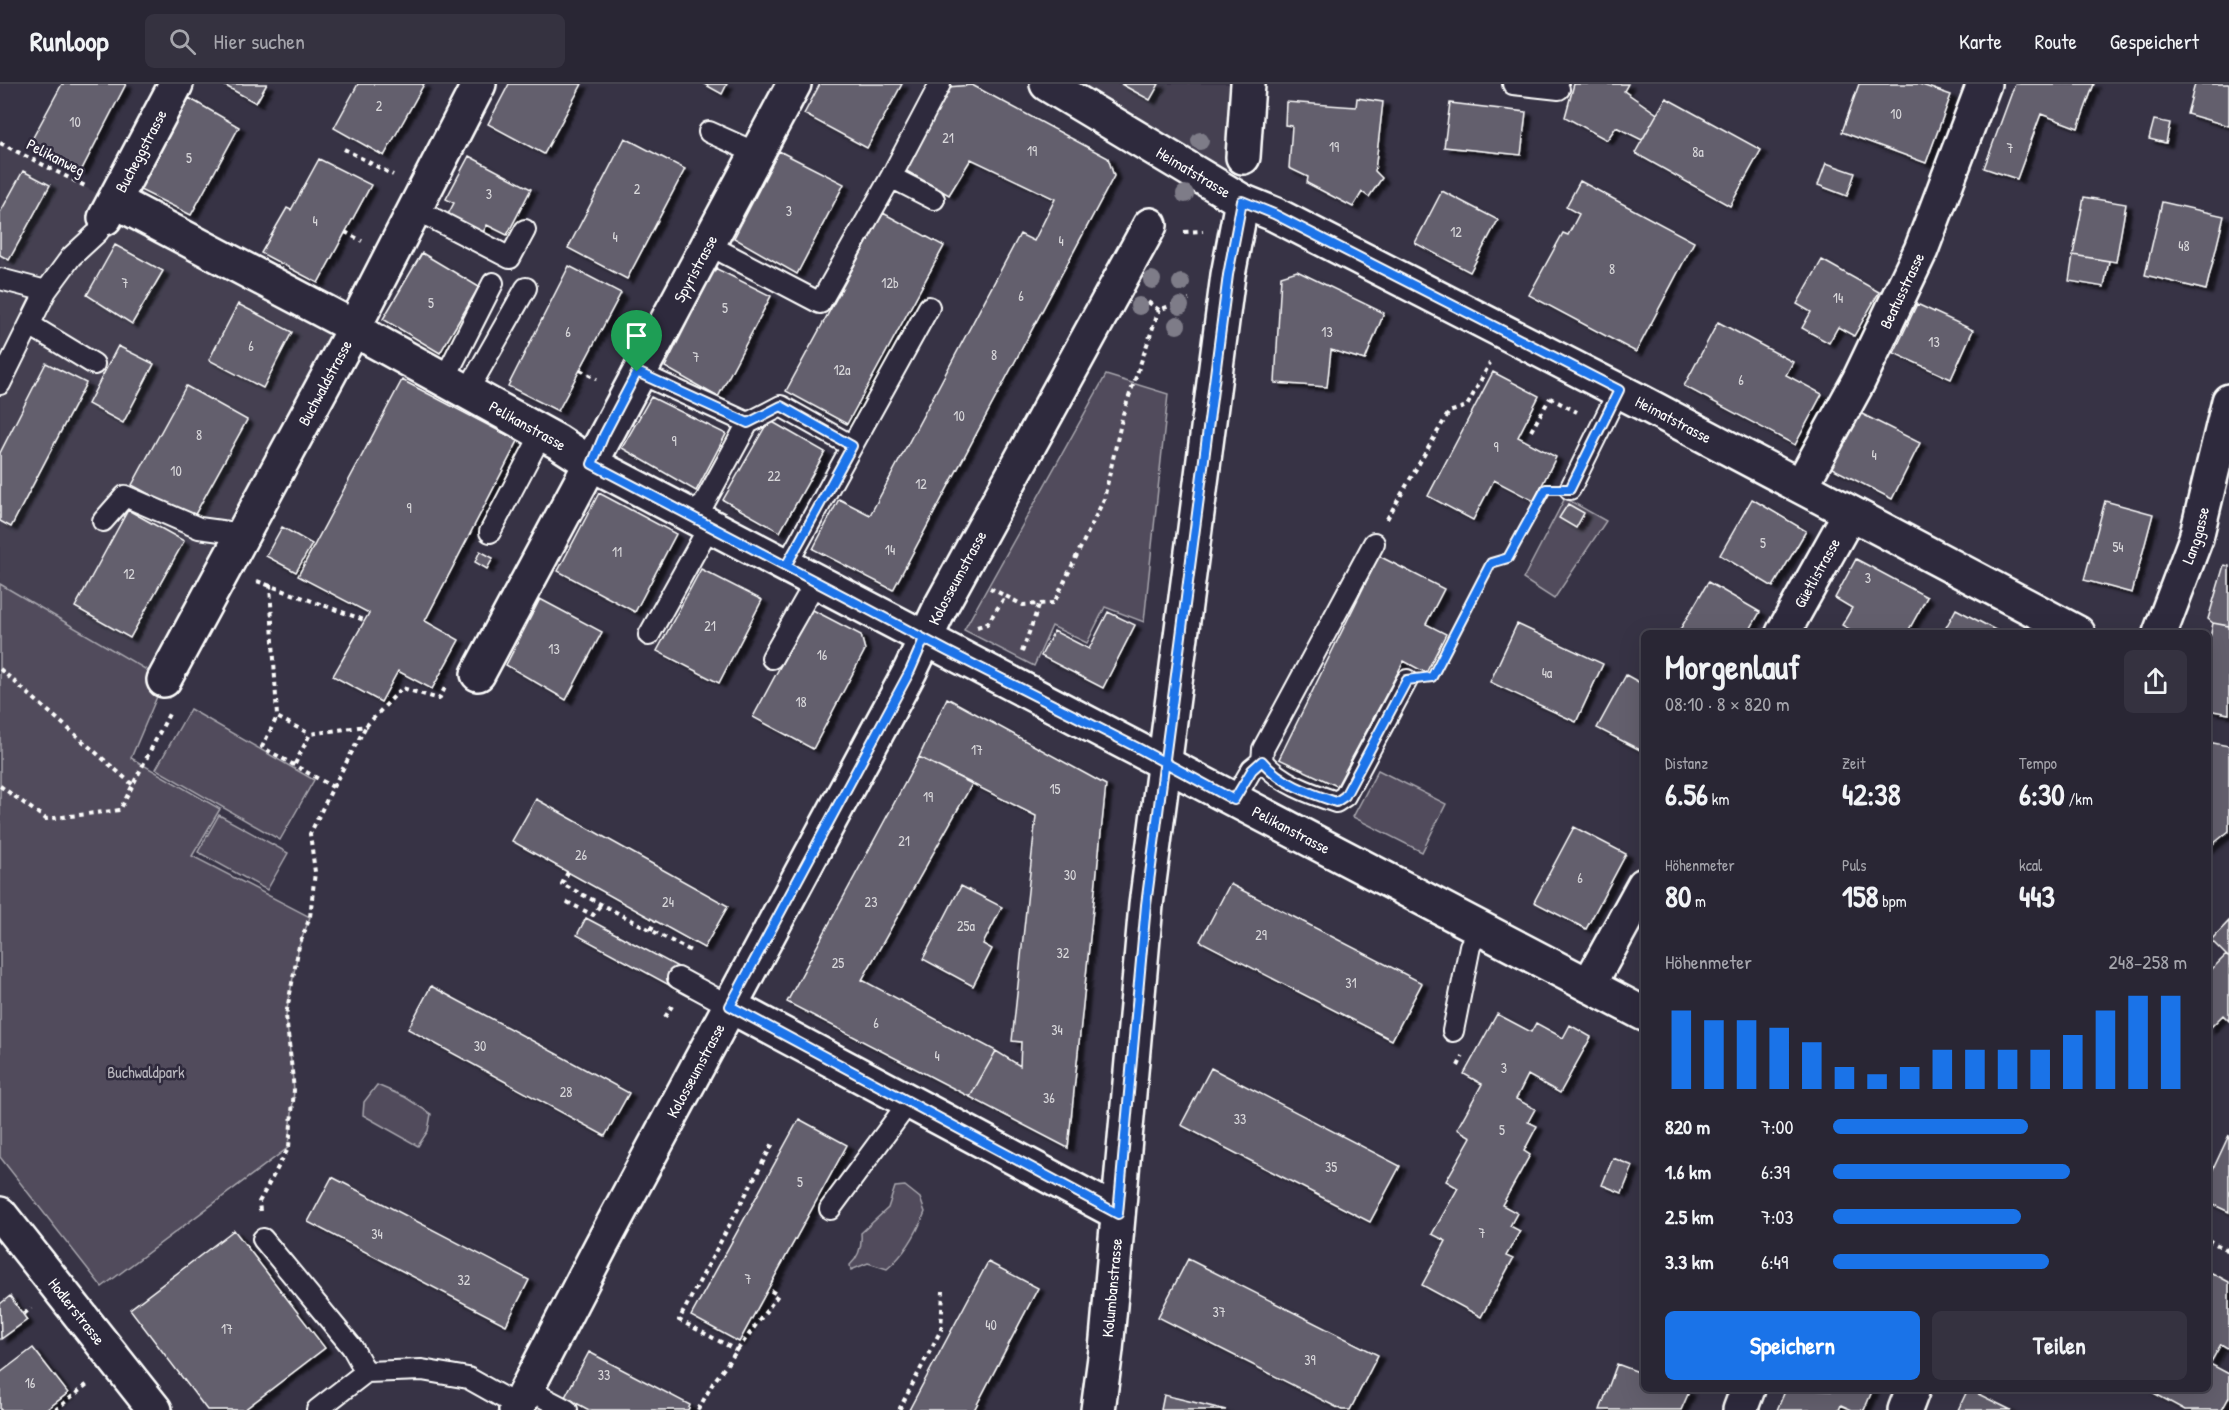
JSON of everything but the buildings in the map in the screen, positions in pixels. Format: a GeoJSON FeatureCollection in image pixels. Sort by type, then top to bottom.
{"type":"FeatureCollection","features":[{"type":"Feature","properties":{"kind":"street","name":"Bucheggstrasse"},"geometry":{"type":"LineString","coordinates":[[104,202],[176,84]]}},
{"type":"Feature","properties":{"kind":"street","name":"Buchwaldstrasse"},"geometry":{"type":"LineString","coordinates":[[169,692],[243,534],[354,327],[479,84]]}},
{"type":"Feature","properties":{"kind":"street","name":"Spyristrasse"},"geometry":{"type":"LineString","coordinates":[[463,679],[592,464],[604,435],[637,372],[794,84]]}},
{"type":"Feature","properties":{"kind":"street","name":"Heimatstrasse"},"geometry":{"type":"LineString","coordinates":[[1047,84],[1242,201],[1274,214],[1619,390],[2072,630]]}},
{"type":"Feature","properties":{"kind":"street"},"geometry":{"type":"LineString","coordinates":[[1243,157],[1248,84]]}},
{"type":"Feature","properties":{"kind":"street","name":"Beatusstrasse"},"geometry":{"type":"LineString","coordinates":[[1801,486],[1858,382],[1921,250],[1984,84]]}},
{"type":"Feature","properties":{"kind":"street","name":"Kolumbanstrasse"},"geometry":{"type":"LineString","coordinates":[[1098,1410],[1142,938],[1186,584],[1225,299],[1242,201]]}},
{"type":"Feature","properties":{"kind":"street","name":"Pelikanstrasse"},"geometry":{"type":"LineString","coordinates":[[104,202],[354,327],[542,433],[592,464],[1641,1012]]}},
{"type":"Feature","properties":{"kind":"street","name":"Kolosseumstrasse"},"geometry":{"type":"LineString","coordinates":[[520,1402],[910,671],[924,639],[1150,225]]}},
{"type":"Feature","properties":{"kind":"street","name":"Langgasse"},"geometry":{"type":"LineString","coordinates":[[2161,630],[2196,538],[2229,401]]}},
{"type":"Feature","properties":{"kind":"street","name":"Güetlistrasse"},"geometry":{"type":"LineString","coordinates":[[1786,630],[1850,513]]}},
{"type":"Feature","properties":{"kind":"street"},"geometry":{"type":"LineString","coordinates":[[1589,985],[1641,890]]}},
{"type":"Feature","properties":{"kind":"street"},"geometry":{"type":"LineString","coordinates":[[730,1006],[1118,1214]]}},
{"type":"Feature","properties":{"kind":"street","name":"Hodlerstrasse"},"geometry":{"type":"LineString","coordinates":[[0,1214],[154,1410]]}},
{"type":"Feature","properties":{"kind":"street"},"geometry":{"type":"LineString","coordinates":[[1740,1410],[1747,1392]]}},
{"type":"Feature","properties":{"kind":"street"},"geometry":{"type":"LineString","coordinates":[[1905,1410],[1912,1392]]}},
{"type":"Feature","properties":{"kind":"lane"},"geometry":{"type":"LineString","coordinates":[[706,244],[820,303],[940,84]]}},
{"type":"Feature","properties":{"kind":"lane"},"geometry":{"type":"LineString","coordinates":[[1513,84],[1559,89]]}},
{"type":"Feature","properties":{"kind":"lane"},"geometry":{"type":"LineString","coordinates":[[709,132],[756,153]]}},
{"type":"Feature","properties":{"kind":"lane"},"geometry":{"type":"LineString","coordinates":[[891,177],[934,199]]}},
{"type":"Feature","properties":{"kind":"lane"},"geometry":{"type":"LineString","coordinates":[[0,384],[46,291],[71,257],[98,232],[104,202]]}},
{"type":"Feature","properties":{"kind":"lane"},"geometry":{"type":"LineString","coordinates":[[415,209],[510,258],[525,230]]}},
{"type":"Feature","properties":{"kind":"lane"},"geometry":{"type":"LineString","coordinates":[[0,279],[46,291]]}},
{"type":"Feature","properties":{"kind":"lane"},"geometry":{"type":"LineString","coordinates":[[456,386],[493,283]]}},
{"type":"Feature","properties":{"kind":"lane"},"geometry":{"type":"LineString","coordinates":[[456,386],[526,288]]}},
{"type":"Feature","properties":{"kind":"lane"},"geometry":{"type":"LineString","coordinates":[[786,566],[928,307]]}},
{"type":"Feature","properties":{"kind":"lane"},"geometry":{"type":"LineString","coordinates":[[30,325],[94,364]]}},
{"type":"Feature","properties":{"kind":"lane"},"geometry":{"type":"LineString","coordinates":[[637,372],[748,423]]}},
{"type":"Feature","properties":{"kind":"lane"},"geometry":{"type":"LineString","coordinates":[[1570,489],[1619,390]]}},
{"type":"Feature","properties":{"kind":"lane"},"geometry":{"type":"LineString","coordinates":[[650,635],[748,423],[781,406],[852,446]]}},
{"type":"Feature","properties":{"kind":"lane"},"geometry":{"type":"LineString","coordinates":[[490,532],[542,433]]}},
{"type":"Feature","properties":{"kind":"lane"},"geometry":{"type":"LineString","coordinates":[[103,521],[125,496],[199,528],[243,534]]}},
{"type":"Feature","properties":{"kind":"lane"},"geometry":{"type":"LineString","coordinates":[[1234,800],[1252,770],[1262,761],[1263,749],[1374,543]]}},
{"type":"Feature","properties":{"kind":"lane"},"geometry":{"type":"LineString","coordinates":[[772,658],[816,581]]}},
{"type":"Feature","properties":{"kind":"lane"},"geometry":{"type":"LineString","coordinates":[[1262,761],[1271,772],[1306,792],[1336,802],[1345,796],[1407,680]]}},
{"type":"Feature","properties":{"kind":"lane"},"geometry":{"type":"LineString","coordinates":[[1453,1031],[1470,946],[1480,928]]}},
{"type":"Feature","properties":{"kind":"lane"},"geometry":{"type":"LineString","coordinates":[[678,978],[730,1006]]}},
{"type":"Feature","properties":{"kind":"lane"},"geometry":{"type":"LineString","coordinates":[[830,1209],[909,1102]]}},
{"type":"Feature","properties":{"kind":"lane"},"geometry":{"type":"LineString","coordinates":[[263,1239],[352,1347],[366,1372]]}},
{"type":"Feature","properties":{"kind":"lane"},"geometry":{"type":"LineString","coordinates":[[317,1410],[366,1372],[422,1370],[468,1378],[520,1402],[567,1410]]}},
{"type":"Feature","properties":{"kind":"path","name":"Pelikanweg"},"geometry":{"type":"LineString","coordinates":[[0,143],[104,202]]}},
{"type":"Feature","properties":{"kind":"path"},"geometry":{"type":"LineString","coordinates":[[344,149],[400,179]]}},
{"type":"Feature","properties":{"kind":"path"},"geometry":{"type":"LineString","coordinates":[[1143,295],[1152,307],[1159,310],[1190,298]]}},
{"type":"Feature","properties":{"kind":"path"},"geometry":{"type":"LineString","coordinates":[[982,584],[1023,605],[1054,603],[1104,499],[1123,414],[1159,310]]}},
{"type":"Feature","properties":{"kind":"path"},"geometry":{"type":"LineString","coordinates":[[1374,543],[1449,412],[1467,406],[1492,358]]}},
{"type":"Feature","properties":{"kind":"path"},"geometry":{"type":"LineString","coordinates":[[1531,431],[1554,392]]}},
{"type":"Feature","properties":{"kind":"path"},"geometry":{"type":"LineString","coordinates":[[1407,680],[1432,677],[1491,563],[1508,558],[1546,489],[1570,489]]}},
{"type":"Feature","properties":{"kind":"path"},"geometry":{"type":"LineString","coordinates":[[333,787],[296,764],[262,747],[277,717],[270,584],[364,620]]}},
{"type":"Feature","properties":{"kind":"path"},"geometry":{"type":"LineString","coordinates":[[987,624],[1005,597]]}},
{"type":"Feature","properties":{"kind":"path"},"geometry":{"type":"LineString","coordinates":[[1021,656],[1039,605]]}},
{"type":"Feature","properties":{"kind":"path"},"geometry":{"type":"LineString","coordinates":[[0,669],[133,785]]}},
{"type":"Feature","properties":{"kind":"path"},"geometry":{"type":"LineString","coordinates":[[263,1239],[260,1202],[289,1147],[294,1090],[286,1015],[299,946],[310,916],[315,872],[310,834],[366,726],[402,688],[439,699],[463,679]]}},
{"type":"Feature","properties":{"kind":"path"},"geometry":{"type":"LineString","coordinates":[[0,786],[46,819],[120,810],[133,785],[169,692]]}},
{"type":"Feature","properties":{"kind":"path"},"geometry":{"type":"LineString","coordinates":[[277,717],[310,734],[366,726]]}},
{"type":"Feature","properties":{"kind":"path"},"geometry":{"type":"LineString","coordinates":[[296,764],[310,734]]}},
{"type":"Feature","properties":{"kind":"path"},"geometry":{"type":"LineString","coordinates":[[568,872],[561,884],[698,954]]}},
{"type":"Feature","properties":{"kind":"path"},"geometry":{"type":"LineString","coordinates":[[567,902],[593,915],[601,904]]}},
{"type":"Feature","properties":{"kind":"path"},"geometry":{"type":"LineString","coordinates":[[651,930],[655,921]]}},
{"type":"Feature","properties":{"kind":"path"},"geometry":{"type":"LineString","coordinates":[[738,1351],[679,1320],[773,1143]]}},
{"type":"Feature","properties":{"kind":"path"},"geometry":{"type":"LineString","coordinates":[[2211,1241],[2229,1251]]}},
{"type":"Feature","properties":{"kind":"path"},"geometry":{"type":"LineString","coordinates":[[698,1410],[713,1383],[778,1295],[768,1289]]}},
{"type":"Feature","properties":{"kind":"path"},"geometry":{"type":"LineString","coordinates":[[899,1410],[941,1330],[943,1292]]}},
{"type":"Feature","properties":{"kind":"path"},"geometry":{"type":"LineString","coordinates":[[55,1410],[98,1376]]}},
{"type":"Feature","properties":{"kind":"shaded area"},"geometry":{"type":"Polygon","coordinates":[[[1047,84],[1248,84],[1242,201],[1047,84]]]}},
{"type":"Feature","properties":{"kind":"shaded area"},"geometry":{"type":"Polygon","coordinates":[[[0,143],[354,327],[164,680],[0,584],[0,143]]]}},
{"type":"Feature","properties":{"kind":"green space"},"geometry":{"type":"Polygon","coordinates":[[[1106,375],[1168,394],[1144,622],[1105,607],[1087,643],[1052,626],[1034,666],[964,630],[1106,375]]]}},
{"type":"Feature","properties":{"kind":"green space"},"geometry":{"type":"Polygon","coordinates":[[[1565,498],[1606,521],[1554,599],[1523,579],[1565,498]]]}},
{"type":"Feature","properties":{"kind":"green space","name":"Buchwaldpark"},"geometry":{"type":"Polygon","coordinates":[[[0,584],[164,680],[131,758],[220,809],[192,856],[310,917],[299,946],[286,1015],[294,1090],[289,1147],[102,1287],[0,1157],[0,584]]]}},
{"type":"Feature","properties":{"kind":"green space"},"geometry":{"type":"Polygon","coordinates":[[[190,709],[314,780],[280,840],[156,769],[190,709]]]}},
{"type":"Feature","properties":{"kind":"green space"},"geometry":{"type":"Polygon","coordinates":[[[1378,770],[1446,804],[1422,852],[1353,817],[1378,770]]]}},
{"type":"Feature","properties":{"kind":"green space"},"geometry":{"type":"Polygon","coordinates":[[[219,815],[288,853],[267,890],[198,852],[219,815]]]}},
{"type":"Feature","properties":{"kind":"green space"},"geometry":{"type":"Polygon","coordinates":[[[377,1085],[405,1097],[431,1114],[428,1131],[418,1146],[363,1115],[364,1102],[377,1085]]]}},
{"type":"Feature","properties":{"kind":"green space"},"geometry":{"type":"Polygon","coordinates":[[[905,1186],[920,1198],[925,1212],[910,1243],[887,1269],[868,1263],[851,1270],[850,1265],[859,1250],[861,1233],[888,1208],[895,1187],[905,1186]]]}},
{"type":"Feature","properties":{"kind":"route"},"geometry":{"type":"LineString","coordinates":[[637,372],[604,435],[592,464],[612,473],[696,518],[894,623],[924,639],[947,651],[1138,748],[1165,763],[1199,782],[1234,800],[1252,770],[1262,761],[1271,772],[1306,792],[1336,802],[1345,796],[1407,680],[1432,677],[1491,563],[1508,558],[1546,489],[1570,489],[1619,390],[1274,214],[1242,201],[1228,275],[1186,584],[1165,763],[1146,905],[1134,1015],[1118,1214],[730,1006],[910,671],[924,639],[786,566],[852,446],[781,406],[748,423],[637,372]]}}]}
